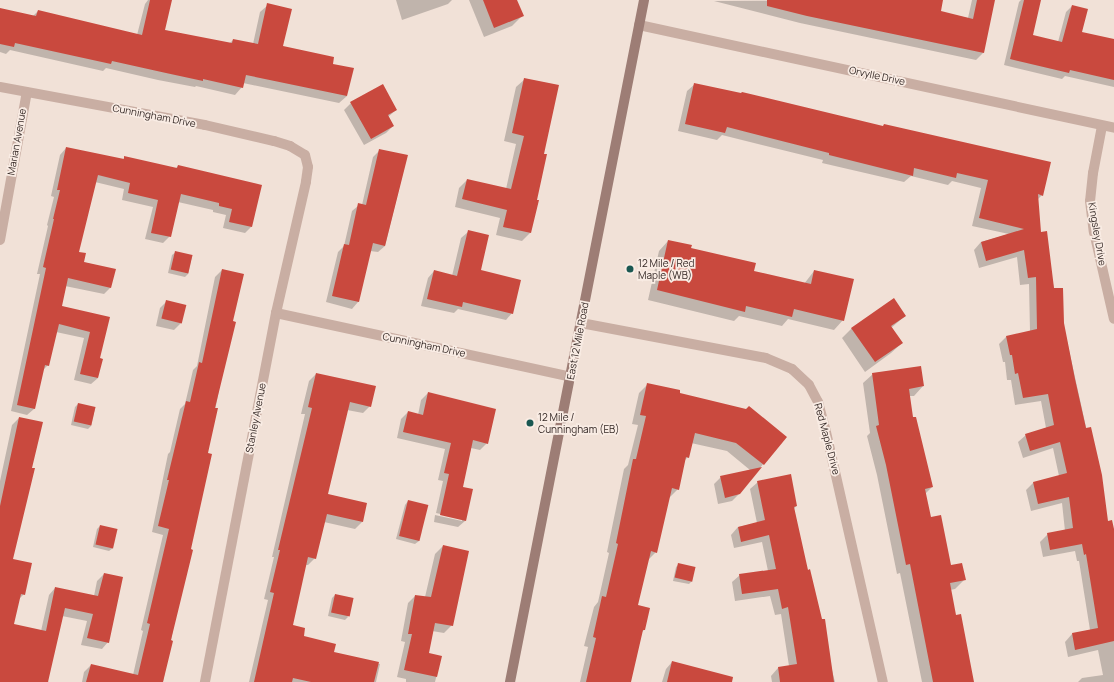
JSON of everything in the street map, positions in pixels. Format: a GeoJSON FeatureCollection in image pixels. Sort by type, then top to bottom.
{"type":"FeatureCollection","features":[{"type":"Feature","properties":{"kind":"main road","name":"East 12 Mile Road"},"geometry":{"type":"LineString","coordinates":[[510,682],[644,0]]}},
{"type":"Feature","properties":{"kind":"street","name":"Orvylle Drive"},"geometry":{"type":"LineString","coordinates":[[639,25],[1114,128]]}},
{"type":"Feature","properties":{"kind":"street","name":"Cunningham Drive"},"geometry":{"type":"LineString","coordinates":[[0,87],[205,125],[274,141],[290,146],[305,155]]}},
{"type":"Feature","properties":{"kind":"street","name":"Marian Avenue"},"geometry":{"type":"LineString","coordinates":[[0,240],[26,92]]}},
{"type":"Feature","properties":{"kind":"street","name":"Kingsley Drive"},"geometry":{"type":"LineString","coordinates":[[1102,126],[1093,172],[1090,201],[1094,232],[1114,318]]}},
{"type":"Feature","properties":{"kind":"street","name":"Stanley Avenue"},"geometry":{"type":"LineString","coordinates":[[205,682],[276,313],[306,182],[308,167],[305,155]]}},
{"type":"Feature","properties":{"kind":"street","name":"Cunningham Drive"},"geometry":{"type":"LineString","coordinates":[[276,313],[571,377]]}},
{"type":"Feature","properties":{"kind":"street","name":"Red Maple Drive"},"geometry":{"type":"LineString","coordinates":[[581,323],[766,358],[792,369],[809,385],[818,402],[826,432],[883,682]]}},
{"type":"Feature","properties":{"kind":"building"},"geometry":{"type":"Polygon","coordinates":[[[150,0],[172,0],[165,30],[232,43],[233,39],[258,44],[267,3],[292,9],[283,46],[334,57],[333,64],[354,68],[347,96],[246,75],[243,88],[203,79],[203,81],[112,61],[111,64],[15,43],[14,47],[0,44],[0,8],[36,16],[38,10],[142,35],[150,0]]]}},
{"type":"Feature","properties":{"kind":"building"},"geometry":{"type":"Polygon","coordinates":[[[483,0],[517,0],[524,16],[494,28],[483,0]]]}},
{"type":"Feature","properties":{"kind":"building"},"geometry":{"type":"Polygon","coordinates":[[[767,0],[943,0],[941,11],[973,19],[977,0],[995,0],[984,53],[807,16],[767,6],[767,0]]]}},
{"type":"Feature","properties":{"kind":"building"},"geometry":{"type":"Polygon","coordinates":[[[1024,0],[1041,0],[1033,35],[1062,42],[1072,5],[1088,9],[1082,32],[1114,39],[1114,80],[1070,70],[1069,73],[1010,59],[1024,0]]]}},
{"type":"Feature","properties":{"kind":"building"},"geometry":{"type":"Polygon","coordinates":[[[524,78],[559,85],[544,154],[547,154],[537,200],[539,200],[531,233],[503,227],[507,210],[462,199],[467,179],[511,189],[524,136],[512,133],[524,78]]]}},
{"type":"Feature","properties":{"kind":"building"},"geometry":{"type":"Polygon","coordinates":[[[694,83],[742,92],[883,126],[884,124],[1051,162],[1043,196],[1038,194],[1041,232],[1047,231],[1054,288],[1063,288],[1064,323],[1075,379],[1086,428],[1091,427],[1102,475],[1108,521],[1112,520],[1114,529],[1114,641],[1075,650],[1072,633],[1098,628],[1086,554],[1084,555],[1082,544],[1050,550],[1047,533],[1073,528],[1069,497],[1038,504],[1033,482],[1067,473],[1060,442],[1030,451],[1025,434],[1054,425],[1048,394],[1023,398],[1018,373],[1015,374],[1012,355],[1010,355],[1006,336],[1037,329],[1036,277],[1028,278],[1024,250],[986,261],[981,242],[1024,229],[979,218],[988,180],[957,173],[956,178],[914,168],[913,176],[727,127],[725,133],[685,124],[694,83]]]}},
{"type":"Feature","properties":{"kind":"building"},"geometry":{"type":"Polygon","coordinates":[[[383,84],[397,110],[388,115],[394,126],[371,139],[350,102],[383,84]]]}},
{"type":"Feature","properties":{"kind":"building"},"geometry":{"type":"Polygon","coordinates":[[[66,147],[124,159],[124,156],[177,168],[178,165],[262,185],[252,227],[229,222],[232,209],[219,206],[219,203],[181,194],[171,237],[151,233],[158,200],[128,193],[130,183],[98,175],[79,252],[86,253],[84,262],[116,269],[111,288],[68,278],[62,306],[110,317],[100,358],[103,359],[98,378],[80,374],[90,332],[59,324],[49,366],[45,365],[35,409],[17,405],[46,268],[43,267],[60,190],[57,190],[66,147]]]}},
{"type":"Feature","properties":{"kind":"building"},"geometry":{"type":"Polygon","coordinates":[[[379,149],[408,155],[385,246],[373,243],[359,302],[332,296],[344,244],[349,245],[358,203],[366,205],[379,149]]]}},
{"type":"Feature","properties":{"kind":"building"},"geometry":{"type":"Polygon","coordinates":[[[468,230],[489,235],[481,270],[521,280],[513,314],[463,302],[462,307],[427,299],[434,270],[457,276],[468,230]]]}},
{"type":"Feature","properties":{"kind":"building"},"geometry":{"type":"Polygon","coordinates":[[[668,240],[692,245],[691,248],[756,263],[754,271],[811,284],[814,270],[854,279],[844,321],[794,309],[792,317],[746,306],[745,312],[657,290],[668,240]]]}},
{"type":"Feature","properties":{"kind":"building"},"geometry":{"type":"Polygon","coordinates":[[[175,251],[193,255],[188,274],[171,270],[175,251]]]}},
{"type":"Feature","properties":{"kind":"building"},"geometry":{"type":"Polygon","coordinates":[[[222,269],[244,274],[233,321],[236,322],[215,408],[218,408],[208,453],[212,454],[191,549],[193,550],[171,640],[173,641],[163,682],[86,682],[91,664],[138,675],[150,624],[147,623],[169,529],[158,526],[169,480],[167,480],[186,401],[190,402],[199,362],[202,363],[222,269]]]}},
{"type":"Feature","properties":{"kind":"building"},"geometry":{"type":"Polygon","coordinates":[[[894,298],[906,316],[891,326],[903,343],[875,362],[851,328],[894,298]]]}},
{"type":"Feature","properties":{"kind":"building"},"geometry":{"type":"Polygon","coordinates":[[[166,300],[186,305],[182,324],[161,318],[166,300]]]}},
{"type":"Feature","properties":{"kind":"building"},"geometry":{"type":"Polygon","coordinates":[[[921,366],[924,386],[909,389],[913,417],[916,417],[933,487],[925,489],[931,517],[941,515],[951,565],[962,563],[966,580],[950,583],[956,615],[961,614],[974,682],[933,682],[910,564],[906,565],[886,465],[876,426],[879,425],[872,373],[921,366]]]}},
{"type":"Feature","properties":{"kind":"building"},"geometry":{"type":"Polygon","coordinates":[[[316,373],[376,386],[371,407],[350,402],[328,494],[367,503],[363,522],[327,514],[316,559],[308,557],[293,625],[305,628],[304,636],[336,644],[334,652],[379,662],[374,682],[311,682],[293,678],[292,682],[254,682],[274,593],[270,592],[280,550],[278,550],[312,408],[308,407],[316,373]]]}},
{"type":"Feature","properties":{"kind":"building"},"geometry":{"type":"Polygon","coordinates":[[[647,383],[680,390],[680,393],[746,409],[749,406],[787,437],[764,465],[736,443],[695,433],[689,458],[686,457],[679,490],[672,488],[657,553],[651,551],[638,605],[650,608],[645,630],[643,630],[631,682],[586,682],[596,638],[593,637],[602,596],[606,597],[618,544],[616,543],[633,459],[636,459],[646,416],[640,415],[647,383]]]}},
{"type":"Feature","properties":{"kind":"building"},"geometry":{"type":"Polygon","coordinates":[[[428,392],[496,409],[488,444],[473,440],[463,487],[473,489],[466,521],[440,515],[449,474],[444,473],[451,443],[403,432],[408,411],[423,415],[428,392]]]}},
{"type":"Feature","properties":{"kind":"building"},"geometry":{"type":"Polygon","coordinates":[[[78,403],[96,407],[91,426],[74,422],[78,403]]]}},
{"type":"Feature","properties":{"kind":"building"},"geometry":{"type":"Polygon","coordinates":[[[19,417],[43,422],[32,468],[35,468],[13,559],[32,563],[25,595],[21,594],[14,624],[46,631],[55,587],[98,596],[104,573],[123,577],[109,643],[87,638],[93,614],[65,608],[48,682],[0,682],[0,506],[19,417]]]}},
{"type":"Feature","properties":{"kind":"building"},"geometry":{"type":"Polygon","coordinates":[[[762,467],[740,494],[725,498],[720,476],[762,467]]]}},
{"type":"Feature","properties":{"kind":"building"},"geometry":{"type":"Polygon","coordinates":[[[791,474],[797,506],[794,507],[808,570],[810,569],[822,619],[825,619],[834,682],[780,682],[778,667],[797,664],[788,607],[782,609],[778,589],[742,594],[739,574],[776,569],[769,535],[741,542],[738,527],[765,520],[757,481],[791,474]]]}},
{"type":"Feature","properties":{"kind":"building"},"geometry":{"type":"Polygon","coordinates":[[[408,500],[428,505],[419,541],[399,536],[408,500]]]}},
{"type":"Feature","properties":{"kind":"building"},"geometry":{"type":"Polygon","coordinates":[[[100,525],[118,529],[113,549],[96,544],[100,525]]]}},
{"type":"Feature","properties":{"kind":"building"},"geometry":{"type":"Polygon","coordinates":[[[443,545],[469,551],[453,626],[435,623],[429,653],[442,656],[437,677],[404,670],[412,634],[408,634],[415,595],[431,597],[443,545]]]}},
{"type":"Feature","properties":{"kind":"building"},"geometry":{"type":"Polygon","coordinates":[[[678,563],[696,567],[692,582],[675,578],[678,563]]]}},
{"type":"Feature","properties":{"kind":"building"},"geometry":{"type":"Polygon","coordinates":[[[335,594],[354,598],[350,617],[331,613],[335,594]]]}},
{"type":"Feature","properties":{"kind":"building"},"geometry":{"type":"Polygon","coordinates":[[[672,661],[733,677],[732,682],[667,682],[672,661]]]}},
{"type":"Feature","properties":{"kind":"place","name":"12 Mile / Red Maple (WB)"},"geometry":{"type":"Point","coordinates":[630,269]}},
{"type":"Feature","properties":{"kind":"place","name":"12 Mile / Cunningham (EB)"},"geometry":{"type":"Point","coordinates":[530,423]}}]}
